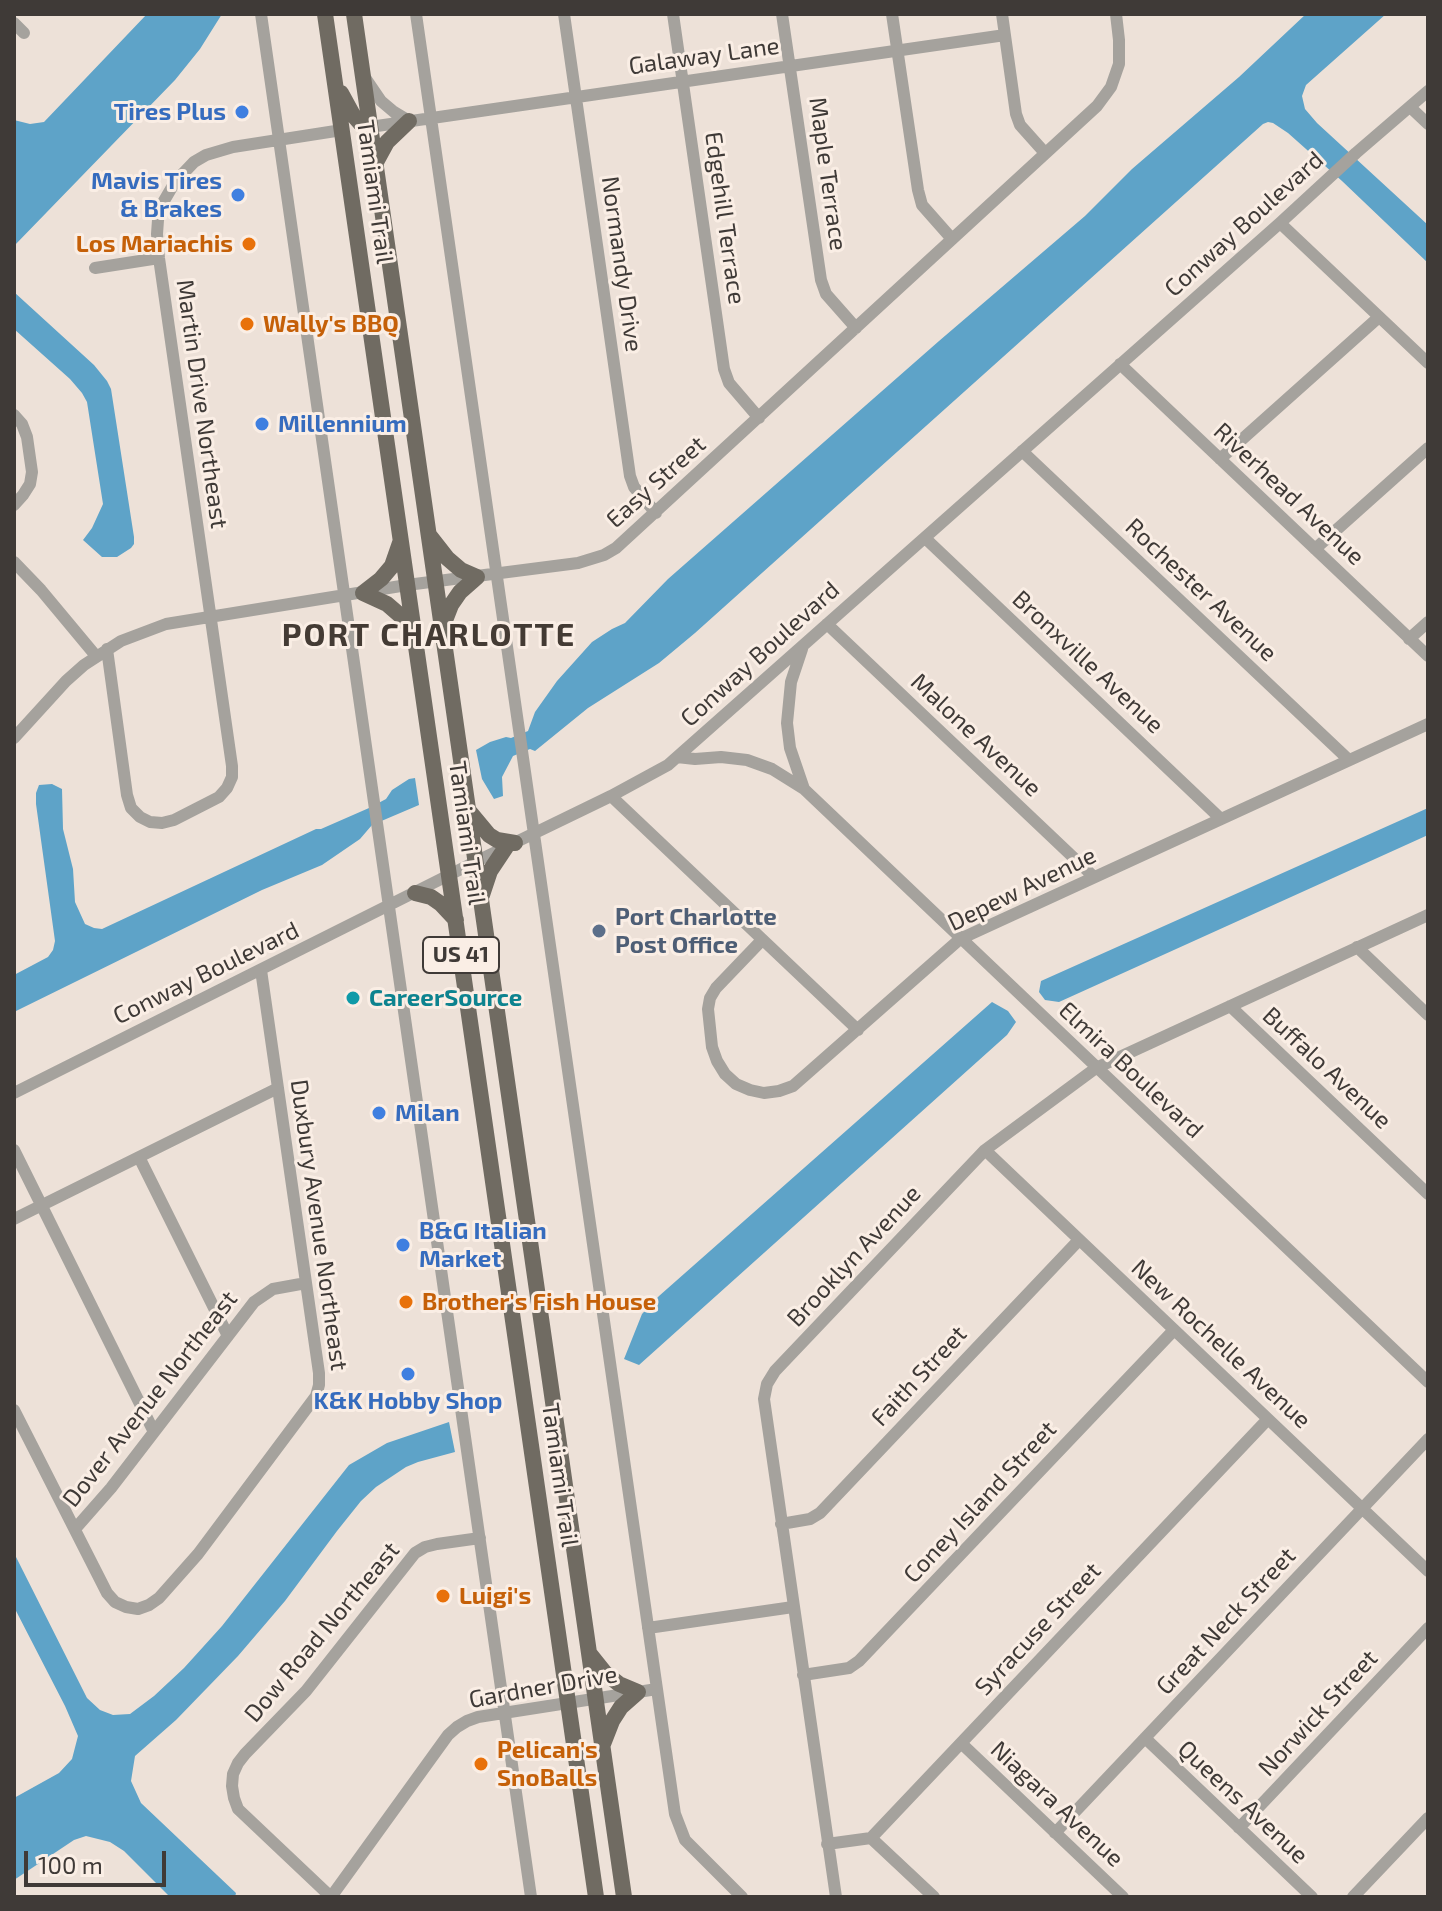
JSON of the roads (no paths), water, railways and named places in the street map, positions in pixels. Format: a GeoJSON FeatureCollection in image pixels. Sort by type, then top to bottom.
{"type":"FeatureCollection","features":[{"type":"Feature","properties":{"kind":"main road","name":"Tamiami Trail"},"geometry":{"type":"LineString","coordinates":[[325,14],[596,1897]]}},
{"type":"Feature","properties":{"kind":"main road","name":"Tamiami Trail"},"geometry":{"type":"LineString","coordinates":[[354,14],[624,1897]]}},
{"type":"Feature","properties":{"kind":"main road"},"geometry":{"type":"LineString","coordinates":[[335,81],[353,115],[361,124],[370,127]]}},
{"type":"Feature","properties":{"kind":"main road"},"geometry":{"type":"LineString","coordinates":[[375,164],[387,142],[409,121]]}},
{"type":"Feature","properties":{"kind":"main road"},"geometry":{"type":"LineString","coordinates":[[428,534],[447,558],[461,570],[477,577],[460,592],[441,629]]}},
{"type":"Feature","properties":{"kind":"main road"},"geometry":{"type":"LineString","coordinates":[[401,541],[392,566],[363,593],[387,604],[402,617],[414,634]]}},
{"type":"Feature","properties":{"kind":"main road"},"geometry":{"type":"LineString","coordinates":[[467,808],[489,835],[510,845],[490,871],[480,900]]}},
{"type":"Feature","properties":{"kind":"main road"},"geometry":{"type":"LineString","coordinates":[[415,893],[431,897],[456,920]]}},
{"type":"Feature","properties":{"kind":"main road"},"geometry":{"type":"LineString","coordinates":[[589,1653],[605,1673],[619,1684],[638,1692],[621,1707],[602,1746]]}},
{"type":"Feature","properties":{"kind":"street"},"geometry":{"type":"LineString","coordinates":[[261,14],[531,1897]]}},
{"type":"Feature","properties":{"kind":"street"},"geometry":{"type":"LineString","coordinates":[[416,14],[675,1814],[685,1840],[742,1897]]}},
{"type":"Feature","properties":{"kind":"street","name":"Normandy Drive"},"geometry":{"type":"LineString","coordinates":[[564,14],[630,476],[634,487],[656,513]]}},
{"type":"Feature","properties":{"kind":"street","name":"Edgehill Terrace"},"geometry":{"type":"LineString","coordinates":[[673,14],[724,369],[729,383],[759,418]]}},
{"type":"Feature","properties":{"kind":"street","name":"Maple Terrace"},"geometry":{"type":"LineString","coordinates":[[782,14],[821,280],[826,294],[856,328]]}},
{"type":"Feature","properties":{"kind":"street"},"geometry":{"type":"LineString","coordinates":[[892,14],[918,190],[922,205],[952,239]]}},
{"type":"Feature","properties":{"kind":"street"},"geometry":{"type":"LineString","coordinates":[[1002,14],[1016,114],[1020,125],[1045,153]]}},
{"type":"Feature","properties":{"kind":"street","name":"Easy Street"},"geometry":{"type":"LineString","coordinates":[[14,738],[66,681],[102,653],[130,637],[166,624],[407,585],[578,563],[604,555],[656,513],[1097,106],[1116,76],[1120,52],[1116,14]]}},
{"type":"Feature","properties":{"kind":"street"},"geometry":{"type":"LineString","coordinates":[[14,23],[24,33]]}},
{"type":"Feature","properties":{"kind":"street","name":"Galaway Lane"},"geometry":{"type":"LineString","coordinates":[[370,127],[1005,35]]}},
{"type":"Feature","properties":{"kind":"street"},"geometry":{"type":"LineString","coordinates":[[363,74],[381,101],[409,121]]}},
{"type":"Feature","properties":{"kind":"street","name":"Conway Boulevard"},"geometry":{"type":"LineString","coordinates":[[14,1093],[668,765],[1428,91]]}},
{"type":"Feature","properties":{"kind":"street"},"geometry":{"type":"LineString","coordinates":[[1410,107],[1428,124]]}},
{"type":"Feature","properties":{"kind":"street","name":"Martin Drive Northeast"},"geometry":{"type":"LineString","coordinates":[[102,653],[131,808],[150,822],[162,823],[219,797],[232,777],[232,766],[159,258],[157,234],[161,206],[184,171],[194,162],[219,150],[342,130]]}},
{"type":"Feature","properties":{"kind":"street"},"geometry":{"type":"LineString","coordinates":[[1280,223],[1428,363]]}},
{"type":"Feature","properties":{"kind":"street"},"geometry":{"type":"LineString","coordinates":[[95,268],[159,258]]}},
{"type":"Feature","properties":{"kind":"street"},"geometry":{"type":"LineString","coordinates":[[1220,459],[1379,317]]}},
{"type":"Feature","properties":{"kind":"street","name":"Riverhead Avenue"},"geometry":{"type":"LineString","coordinates":[[1120,364],[1428,656]]}},
{"type":"Feature","properties":{"kind":"street"},"geometry":{"type":"LineString","coordinates":[[14,415],[27,437],[32,472],[30,484],[14,505]]}},
{"type":"Feature","properties":{"kind":"street"},"geometry":{"type":"LineString","coordinates":[[1315,549],[1428,448]]}},
{"type":"Feature","properties":{"kind":"street","name":"Rochester Avenue"},"geometry":{"type":"LineString","coordinates":[[1022,451],[1349,760]]}},
{"type":"Feature","properties":{"kind":"street","name":"Bronxville Avenue"},"geometry":{"type":"LineString","coordinates":[[925,538],[1221,819]]}},
{"type":"Feature","properties":{"kind":"street"},"geometry":{"type":"LineString","coordinates":[[14,562],[102,653]]}},
{"type":"Feature","properties":{"kind":"street"},"geometry":{"type":"LineString","coordinates":[[1409,639],[1428,622]]}},
{"type":"Feature","properties":{"kind":"street","name":"Malone Avenue"},"geometry":{"type":"LineString","coordinates":[[827,624],[1094,877]]}},
{"type":"Feature","properties":{"kind":"street","name":"Elmira Boulevard"},"geometry":{"type":"LineString","coordinates":[[803,645],[791,682],[787,723],[790,748],[804,789]]}},
{"type":"Feature","properties":{"kind":"street","name":"Depew Avenue"},"geometry":{"type":"LineString","coordinates":[[762,940],[716,988],[708,1009],[712,1047],[725,1074],[736,1084],[764,1093],[793,1086],[960,939],[1428,724]]}},
{"type":"Feature","properties":{"kind":"street","name":"Elmira Boulevard"},"geometry":{"type":"LineString","coordinates":[[677,757],[747,760],[772,769],[804,789],[1428,1382]]}},
{"type":"Feature","properties":{"kind":"street"},"geometry":{"type":"LineString","coordinates":[[611,796],[858,1030]]}},
{"type":"Feature","properties":{"kind":"street","name":"Brooklyn Avenue"},"geometry":{"type":"LineString","coordinates":[[836,1897],[764,1399],[767,1384],[775,1371],[985,1150],[1096,1068],[1428,915]]}},
{"type":"Feature","properties":{"kind":"street"},"geometry":{"type":"LineString","coordinates":[[1357,947],[1428,1015]]}},
{"type":"Feature","properties":{"kind":"street","name":"Duxbury Avenue Northeast"},"geometry":{"type":"LineString","coordinates":[[14,1410],[107,1593],[115,1602],[138,1609],[159,1598],[198,1554],[316,1396],[319,1373],[261,970]]}},
{"type":"Feature","properties":{"kind":"street","name":"Buffalo Avenue"},"geometry":{"type":"LineString","coordinates":[[1230,1006],[1428,1194]]}},
{"type":"Feature","properties":{"kind":"street"},"geometry":{"type":"LineString","coordinates":[[14,1219],[278,1088]]}},
{"type":"Feature","properties":{"kind":"street"},"geometry":{"type":"LineString","coordinates":[[14,1150],[154,1432]]}},
{"type":"Feature","properties":{"kind":"street","name":"New Rochelle Avenue"},"geometry":{"type":"LineString","coordinates":[[985,1150],[1428,1571]]}},
{"type":"Feature","properties":{"kind":"street"},"geometry":{"type":"LineString","coordinates":[[139,1157],[228,1336]]}},
{"type":"Feature","properties":{"kind":"street","name":"Faith Street"},"geometry":{"type":"LineString","coordinates":[[781,1524],[810,1519],[820,1513],[1079,1240]]}},
{"type":"Feature","properties":{"kind":"street","name":"Dover Avenue Northeast"},"geometry":{"type":"LineString","coordinates":[[75,1529],[111,1488],[254,1302],[273,1289],[306,1283]]}},
{"type":"Feature","properties":{"kind":"street","name":"Coney Island Street"},"geometry":{"type":"LineString","coordinates":[[803,1675],[849,1668],[859,1661],[1174,1330]]}},
{"type":"Feature","properties":{"kind":"street","name":"Syracuse Street"},"geometry":{"type":"LineString","coordinates":[[871,1838],[1268,1419]]}},
{"type":"Feature","properties":{"kind":"street","name":"Great Neck Street"},"geometry":{"type":"LineString","coordinates":[[1055,1833],[1428,1439]]}},
{"type":"Feature","properties":{"kind":"street","name":"Dow Road Northeast"},"geometry":{"type":"LineString","coordinates":[[331,1897],[238,1809],[232,1786],[233,1774],[245,1754],[306,1691],[415,1553],[437,1544],[480,1538]]}},
{"type":"Feature","properties":{"kind":"street"},"geometry":{"type":"LineString","coordinates":[[648,1628],[793,1607]]}},
{"type":"Feature","properties":{"kind":"street","name":"Norwick Street"},"geometry":{"type":"LineString","coordinates":[[1239,1828],[1428,1628]]}},
{"type":"Feature","properties":{"kind":"street","name":"Gardner Drive"},"geometry":{"type":"LineString","coordinates":[[331,1897],[448,1735],[457,1727],[467,1721],[657,1689]]}},
{"type":"Feature","properties":{"kind":"street","name":"Queens Avenue"},"geometry":{"type":"LineString","coordinates":[[1145,1738],[1312,1897]]}},
{"type":"Feature","properties":{"kind":"street","name":"Niagara Avenue"},"geometry":{"type":"LineString","coordinates":[[961,1743],[1123,1897]]}},
{"type":"Feature","properties":{"kind":"street"},"geometry":{"type":"LineString","coordinates":[[1353,1897],[1428,1818]]}},
{"type":"Feature","properties":{"kind":"street"},"geometry":{"type":"LineString","coordinates":[[827,1844],[871,1838],[934,1897]]}},
{"type":"Feature","properties":{"kind":"water"},"geometry":{"type":"Polygon","coordinates":[[[147,14],[222,14],[175,80],[14,246],[14,120],[30,124],[44,122],[147,14]]]}},
{"type":"Feature","properties":{"kind":"water"},"geometry":{"type":"Polygon","coordinates":[[[1306,14],[1386,14],[1306,85],[1302,96],[1305,109],[1317,123],[1428,225],[1428,263],[1288,133],[1273,123],[1263,124],[695,633],[659,663],[588,708],[535,751],[530,749],[513,756],[502,777],[503,796],[494,799],[482,779],[476,750],[490,742],[528,731],[535,712],[557,681],[592,642],[625,623],[668,579],[1085,216],[1132,169],[1239,77],[1306,14]]]}},
{"type":"Feature","properties":{"kind":"water"},"geometry":{"type":"Polygon","coordinates":[[[14,292],[94,365],[111,389],[134,537],[131,548],[117,557],[102,557],[83,540],[103,504],[87,402],[70,379],[14,329],[14,292]]]}},
{"type":"Feature","properties":{"kind":"water"},"geometry":{"type":"Polygon","coordinates":[[[415,778],[419,805],[372,825],[360,839],[322,865],[262,890],[14,1012],[14,975],[48,957],[55,941],[36,804],[39,785],[52,784],[62,789],[63,829],[73,869],[75,902],[85,924],[102,929],[316,829],[369,808],[386,799],[392,790],[415,778]]]}},
{"type":"Feature","properties":{"kind":"water"},"geometry":{"type":"Polygon","coordinates":[[[1428,808],[1428,835],[1059,1002],[1045,1000],[1039,992],[1041,981],[1428,808]]]}},
{"type":"Feature","properties":{"kind":"water"},"geometry":{"type":"Polygon","coordinates":[[[992,1002],[1008,1011],[1016,1022],[1007,1035],[639,1365],[624,1359],[642,1314],[659,1296],[992,1002]]]}},
{"type":"Feature","properties":{"kind":"water"},"geometry":{"type":"Polygon","coordinates":[[[449,1422],[455,1452],[406,1467],[361,1501],[285,1601],[238,1656],[176,1720],[135,1756],[131,1781],[141,1803],[236,1893],[235,1897],[170,1897],[124,1851],[110,1842],[86,1836],[74,1840],[14,1880],[14,1798],[59,1773],[72,1759],[78,1736],[14,1607],[14,1553],[87,1698],[100,1710],[113,1715],[130,1714],[184,1668],[222,1626],[349,1465],[387,1443],[449,1422]]]}},
{"type":"Feature","properties":{"kind":"place","name":"Tires Plus"},"geometry":{"type":"Point","coordinates":[242,112]}},
{"type":"Feature","properties":{"kind":"place","name":"Mavis Tires & Brakes"},"geometry":{"type":"Point","coordinates":[238,195]}},
{"type":"Feature","properties":{"kind":"place","name":"Los Mariachis"},"geometry":{"type":"Point","coordinates":[249,244]}},
{"type":"Feature","properties":{"kind":"place","name":"Wally's BBQ"},"geometry":{"type":"Point","coordinates":[247,324]}},
{"type":"Feature","properties":{"kind":"place","name":"Millennium"},"geometry":{"type":"Point","coordinates":[262,424]}},
{"type":"Feature","properties":{"kind":"place","name":"Port Charlotte Post Office"},"geometry":{"type":"Point","coordinates":[599,931]}},
{"type":"Feature","properties":{"kind":"place","name":"CareerSource"},"geometry":{"type":"Point","coordinates":[353,998]}},
{"type":"Feature","properties":{"kind":"place","name":"Milan"},"geometry":{"type":"Point","coordinates":[379,1113]}},
{"type":"Feature","properties":{"kind":"place","name":"B&G Italian Market"},"geometry":{"type":"Point","coordinates":[403,1245]}},
{"type":"Feature","properties":{"kind":"place","name":"Brother's Fish House"},"geometry":{"type":"Point","coordinates":[406,1302]}},
{"type":"Feature","properties":{"kind":"place","name":"K&K Hobby Shop"},"geometry":{"type":"Point","coordinates":[408,1374]}},
{"type":"Feature","properties":{"kind":"place","name":"Luigi's"},"geometry":{"type":"Point","coordinates":[443,1596]}},
{"type":"Feature","properties":{"kind":"place","name":"Pelican's SnoBalls"},"geometry":{"type":"Point","coordinates":[481,1764]}},
{"type":"Feature","properties":{"kind":"district","name":"PORT CHARLOTTE"},"geometry":{"type":"Point","coordinates":[429,635]}}]}
